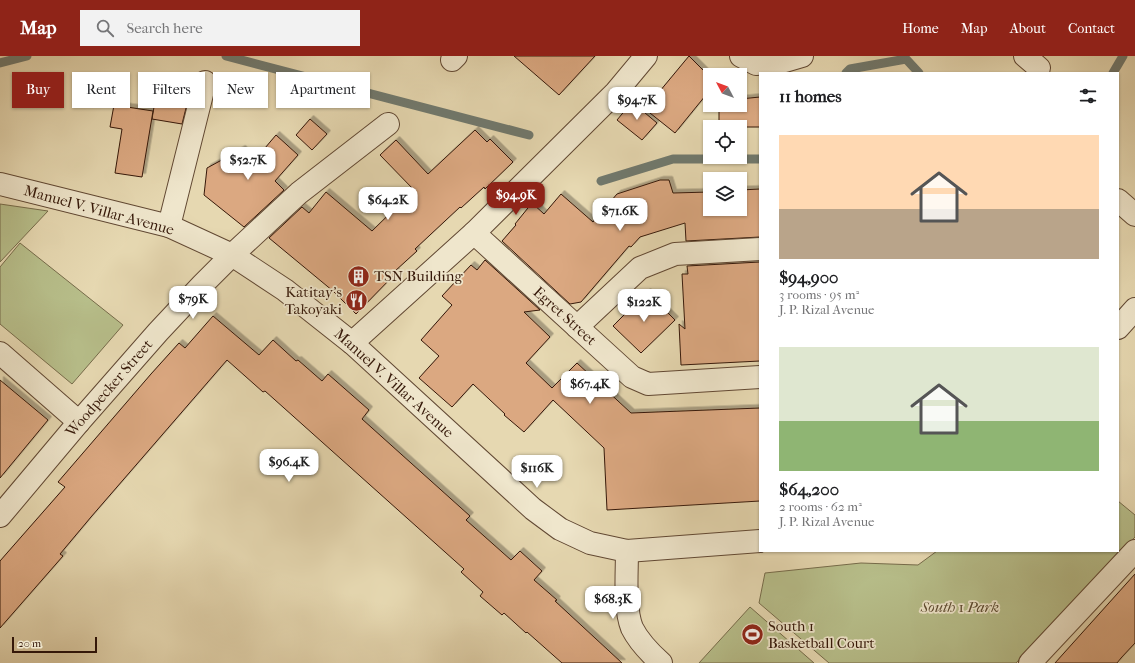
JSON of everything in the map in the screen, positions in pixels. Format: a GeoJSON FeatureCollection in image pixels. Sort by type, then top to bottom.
{"type":"FeatureCollection","features":[{"type":"Feature","properties":{"kind":"street"},"geometry":{"type":"LineString","coordinates":[[352,343],[474,233],[616,92],[646,56]]}},
{"type":"Feature","properties":{"kind":"street"},"geometry":{"type":"LineString","coordinates":[[740,56],[756,64],[785,61],[802,56]]}},
{"type":"Feature","properties":{"kind":"street"},"geometry":{"type":"LineString","coordinates":[[169,226],[198,108]]}},
{"type":"Feature","properties":{"kind":"street","name":"Woodpecker Street"},"geometry":{"type":"LineString","coordinates":[[2,510],[158,332],[232,255],[299,193],[388,124]]}},
{"type":"Feature","properties":{"kind":"street","name":"Manuel V. Villar Avenue"},"geometry":{"type":"LineString","coordinates":[[0,184],[169,226],[232,255],[285,290],[352,343],[533,509],[560,529],[590,543],[628,551],[759,541]]}},
{"type":"Feature","properties":{"kind":"street"},"geometry":{"type":"LineString","coordinates":[[1119,201],[1135,215]]}},
{"type":"Feature","properties":{"kind":"street","name":"Egret Street"},"geometry":{"type":"LineString","coordinates":[[474,233],[632,377],[648,384],[759,377]]}},
{"type":"Feature","properties":{"kind":"street"},"geometry":{"type":"LineString","coordinates":[[577,327],[640,268],[675,254],[759,249]]}},
{"type":"Feature","properties":{"kind":"street"},"geometry":{"type":"LineString","coordinates":[[1119,327],[1135,310]]}},
{"type":"Feature","properties":{"kind":"street"},"geometry":{"type":"LineString","coordinates":[[0,353],[79,422]]}},
{"type":"Feature","properties":{"kind":"street"},"geometry":{"type":"LineString","coordinates":[[628,551],[627,604],[632,627],[647,650],[661,663]]}},
{"type":"Feature","properties":{"kind":"street"},"geometry":{"type":"LineString","coordinates":[[1030,663],[1135,551]]}},
{"type":"Feature","properties":{"kind":"green space"},"geometry":{"type":"Polygon","coordinates":[[[0,204],[48,211],[0,262],[0,204]]]}},
{"type":"Feature","properties":{"kind":"green space"},"geometry":{"type":"Polygon","coordinates":[[[20,243],[123,325],[72,384],[0,324],[0,267],[20,243]]]}},
{"type":"Feature","properties":{"kind":"green space","name":"South 1 Park"},"geometry":{"type":"Polygon","coordinates":[[[1119,502],[1135,515],[1135,537],[1016,663],[829,663],[759,603],[765,573],[861,563],[918,565],[936,552],[1119,552],[1119,502]]]}},
{"type":"Feature","properties":{"kind":"green space","name":"South 1 Basketball Court"},"geometry":{"type":"Polygon","coordinates":[[[750,607],[814,663],[699,663],[750,607]]]}},
{"type":"Feature","properties":{"kind":"building"},"geometry":{"type":"Polygon","coordinates":[[[514,56],[595,56],[559,95],[514,56]]]}},
{"type":"Feature","properties":{"kind":"building"},"geometry":{"type":"Polygon","coordinates":[[[689,56],[703,70],[703,99],[675,133],[645,109],[689,56]]]}},
{"type":"Feature","properties":{"kind":"building"},"geometry":{"type":"Polygon","coordinates":[[[759,97],[759,127],[747,127],[747,120],[719,120],[719,112],[747,112],[747,98],[759,97]]]}},
{"type":"Feature","properties":{"kind":"building"},"geometry":{"type":"Polygon","coordinates":[[[632,102],[657,123],[642,140],[617,120],[632,102]]]}},
{"type":"Feature","properties":{"kind":"building"},"geometry":{"type":"Polygon","coordinates":[[[130,107],[153,111],[142,177],[115,173],[122,129],[110,127],[113,108],[130,107]]]}},
{"type":"Feature","properties":{"kind":"building"},"geometry":{"type":"Polygon","coordinates":[[[154,108],[186,108],[182,124],[152,119],[154,108]]]}},
{"type":"Feature","properties":{"kind":"building"},"geometry":{"type":"Polygon","coordinates":[[[310,119],[327,134],[312,150],[296,135],[310,119]]]}},
{"type":"Feature","properties":{"kind":"building"},"geometry":{"type":"Polygon","coordinates":[[[475,130],[487,142],[490,139],[513,162],[485,189],[484,187],[461,208],[460,207],[415,249],[417,251],[395,271],[396,273],[356,314],[333,291],[269,238],[302,207],[309,213],[326,192],[372,231],[414,190],[380,155],[396,140],[428,174],[475,130]]]}},
{"type":"Feature","properties":{"kind":"building"},"geometry":{"type":"Polygon","coordinates":[[[276,135],[298,155],[275,181],[284,190],[244,227],[204,195],[207,168],[242,149],[254,161],[276,135]]]}},
{"type":"Feature","properties":{"kind":"building"},"geometry":{"type":"Polygon","coordinates":[[[660,180],[669,180],[673,193],[703,192],[703,216],[747,216],[747,190],[759,189],[759,237],[686,241],[685,223],[640,237],[631,247],[629,246],[581,302],[570,304],[502,241],[532,203],[544,214],[561,194],[593,222],[617,194],[660,180]]]}},
{"type":"Feature","properties":{"kind":"building"},"geometry":{"type":"Polygon","coordinates":[[[485,260],[540,310],[524,312],[550,337],[526,363],[552,388],[577,363],[631,413],[759,408],[759,501],[607,510],[604,448],[553,400],[524,432],[504,415],[505,414],[473,384],[452,407],[419,378],[439,356],[421,340],[452,305],[442,296],[471,265],[477,270],[485,260]]]}},
{"type":"Feature","properties":{"kind":"building"},"geometry":{"type":"Polygon","coordinates":[[[759,262],[759,361],[681,365],[679,324],[685,329],[682,274],[688,274],[687,266],[759,262]]]}},
{"type":"Feature","properties":{"kind":"building"},"geometry":{"type":"Polygon","coordinates":[[[647,292],[675,320],[641,353],[613,326],[647,292]]]}},
{"type":"Feature","properties":{"kind":"building"},"geometry":{"type":"Polygon","coordinates":[[[213,316],[259,355],[273,340],[296,361],[298,360],[322,381],[328,374],[369,410],[362,419],[470,516],[466,520],[511,560],[520,551],[542,571],[534,580],[557,600],[555,601],[622,663],[562,663],[504,613],[502,615],[480,596],[483,592],[461,572],[464,569],[265,391],[263,392],[227,360],[91,517],[60,554],[63,556],[0,628],[0,561],[65,487],[58,482],[151,374],[179,343],[185,348],[213,316]]]}},
{"type":"Feature","properties":{"kind":"building"},"geometry":{"type":"Polygon","coordinates":[[[0,380],[48,420],[0,478],[0,380]]]}},
{"type":"Feature","properties":{"kind":"building"},"geometry":{"type":"Polygon","coordinates":[[[1135,574],[1135,643],[1117,663],[1055,663],[1135,574]]]}},
{"type":"Feature","properties":{"kind":"waterway"},"geometry":{"type":"LineString","coordinates":[[0,63],[27,56]]}},
{"type":"Feature","properties":{"kind":"waterway"},"geometry":{"type":"LineString","coordinates":[[226,56],[529,135]]}},
{"type":"Feature","properties":{"kind":"waterway"},"geometry":{"type":"LineString","coordinates":[[1114,72],[1123,56]]}},
{"type":"Feature","properties":{"kind":"waterway"},"geometry":{"type":"LineString","coordinates":[[847,72],[850,69],[906,59],[918,72]]}},
{"type":"Feature","properties":{"kind":"waterway"},"geometry":{"type":"LineString","coordinates":[[601,181],[673,159],[759,159]]}},
{"type":"Feature","properties":{"kind":"place","name":"TSN Building"},"geometry":{"type":"Point","coordinates":[359,276]}},
{"type":"Feature","properties":{"kind":"place","name":"Katitay's Takoyaki"},"geometry":{"type":"Point","coordinates":[357,301]}},
{"type":"Feature","properties":{"kind":"place","name":"South 1 Basketball Court"},"geometry":{"type":"Point","coordinates":[753,635]}}]}
